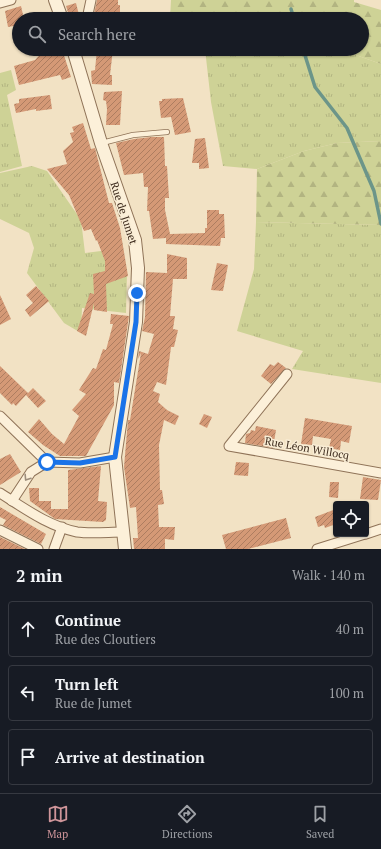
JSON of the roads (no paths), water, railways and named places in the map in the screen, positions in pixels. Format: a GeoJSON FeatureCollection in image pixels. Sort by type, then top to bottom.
{"type":"FeatureCollection","features":[{"type":"Feature","properties":{"kind":"street"},"geometry":{"type":"LineString","coordinates":[[0,4],[11,0]]}},
{"type":"Feature","properties":{"kind":"street"},"geometry":{"type":"LineString","coordinates":[[55,0],[59,12]]}},
{"type":"Feature","properties":{"kind":"street"},"geometry":{"type":"LineString","coordinates":[[88,12],[91,0]]}},
{"type":"Feature","properties":{"kind":"street","name":"Rue de Jumet"},"geometry":{"type":"LineString","coordinates":[[78,56],[101,143],[135,240],[138,268],[136,322],[115,457],[125,549]]}},
{"type":"Feature","properties":{"kind":"street","name":"Rue Léon Willocq"},"geometry":{"type":"LineString","coordinates":[[287,374],[229,446],[381,473]]}},
{"type":"Feature","properties":{"kind":"street"},"geometry":{"type":"LineString","coordinates":[[0,416],[47,462]]}},
{"type":"Feature","properties":{"kind":"street"},"geometry":{"type":"LineString","coordinates":[[12,501],[31,472],[47,462],[80,463],[115,457]]}},
{"type":"Feature","properties":{"kind":"street"},"geometry":{"type":"LineString","coordinates":[[0,493],[48,523],[78,532],[123,532]]}},
{"type":"Feature","properties":{"kind":"street"},"geometry":{"type":"LineString","coordinates":[[54,549],[62,527]]}},
{"type":"Feature","properties":{"kind":"street"},"geometry":{"type":"LineString","coordinates":[[369,533],[381,529]]}},
{"type":"Feature","properties":{"kind":"street"},"geometry":{"type":"LineString","coordinates":[[0,530],[38,549]]}},
{"type":"Feature","properties":{"kind":"street"},"geometry":{"type":"LineString","coordinates":[[317,549],[356,537]]}},
{"type":"Feature","properties":{"kind":"lane"},"geometry":{"type":"LineString","coordinates":[[101,143],[133,135],[167,132]]}},
{"type":"Feature","properties":{"kind":"waterway"},"geometry":{"type":"LineString","coordinates":[[305,56],[315,87],[347,128],[374,191],[381,224]]}}]}
